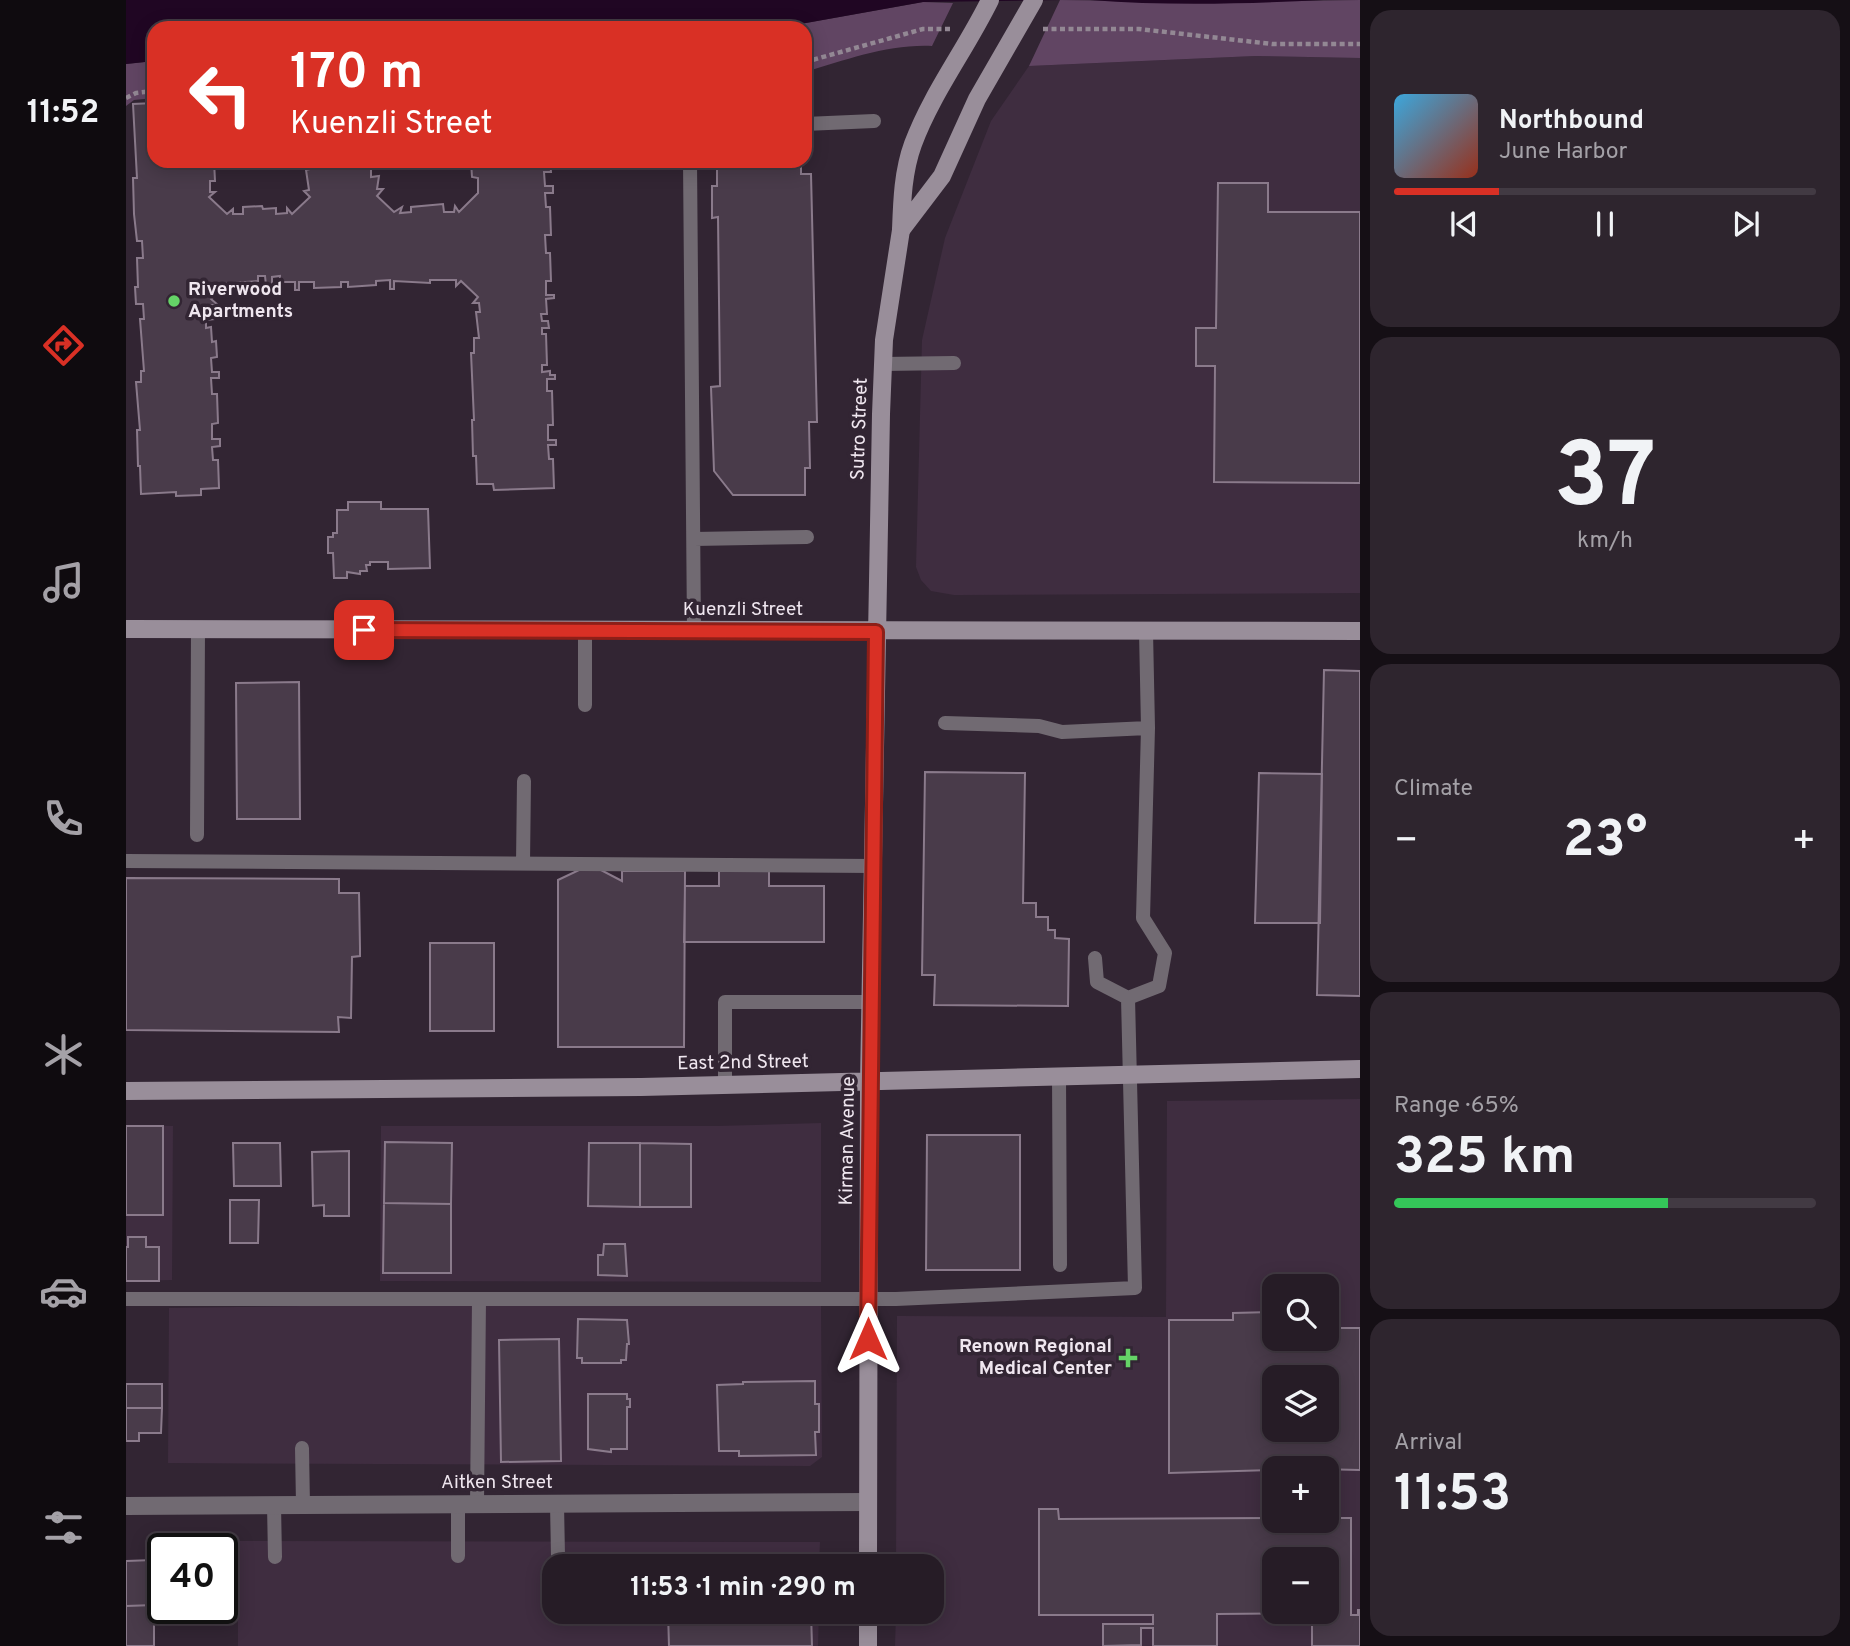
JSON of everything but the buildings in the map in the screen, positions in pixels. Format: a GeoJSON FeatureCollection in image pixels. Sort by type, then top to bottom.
{"type":"FeatureCollection","features":[{"type":"Feature","properties":{"kind":"main road","name":"Sutro Street"},"geometry":{"type":"LineString","coordinates":[[876,632],[883,364],[888,303],[901,230],[902,193],[912,146],[933,101],[990,0]]}},
{"type":"Feature","properties":{"kind":"main road","name":"Sutro Street"},"geometry":{"type":"LineString","coordinates":[[901,230],[942,176],[977,99],[1034,0]]}},
{"type":"Feature","properties":{"kind":"main road","name":"Kuenzli Street"},"geometry":{"type":"LineString","coordinates":[[126,629],[1360,631]]}},
{"type":"Feature","properties":{"kind":"main road","name":"Kirman Avenue"},"geometry":{"type":"LineString","coordinates":[[868,1554],[869,1082],[876,632]]}},
{"type":"Feature","properties":{"kind":"main road","name":"East 2nd Street"},"geometry":{"type":"LineString","coordinates":[[126,1091],[725,1085],[1360,1069]]}},
{"type":"Feature","properties":{"kind":"main road"},"geometry":{"type":"LineString","coordinates":[[868,1624],[868,1646]]}},
{"type":"Feature","properties":{"kind":"street","name":"Aitken Street"},"geometry":{"type":"LineString","coordinates":[[126,1506],[868,1502]]}},
{"type":"Feature","properties":{"kind":"lane"},"geometry":{"type":"LineString","coordinates":[[812,124],[874,121]]}},
{"type":"Feature","properties":{"kind":"lane"},"geometry":{"type":"LineString","coordinates":[[690,168],[694,631]]}},
{"type":"Feature","properties":{"kind":"lane"},"geometry":{"type":"LineString","coordinates":[[883,364],[954,363]]}},
{"type":"Feature","properties":{"kind":"lane"},"geometry":{"type":"LineString","coordinates":[[694,539],[807,537]]}},
{"type":"Feature","properties":{"kind":"lane"},"geometry":{"type":"LineString","coordinates":[[197,835],[198,629]]}},
{"type":"Feature","properties":{"kind":"lane"},"geometry":{"type":"LineString","coordinates":[[585,631],[585,705]]}},
{"type":"Feature","properties":{"kind":"lane"},"geometry":{"type":"LineString","coordinates":[[1128,999],[1159,986],[1165,953],[1143,918],[1148,728],[1146,631]]}},
{"type":"Feature","properties":{"kind":"lane"},"geometry":{"type":"LineString","coordinates":[[945,723],[1039,726],[1062,732],[1148,728]]}},
{"type":"Feature","properties":{"kind":"lane"},"geometry":{"type":"LineString","coordinates":[[523,863],[524,781]]}},
{"type":"Feature","properties":{"kind":"lane"},"geometry":{"type":"LineString","coordinates":[[126,861],[874,866]]}},
{"type":"Feature","properties":{"kind":"lane"},"geometry":{"type":"LineString","coordinates":[[1095,958],[1097,982],[1128,999]]}},
{"type":"Feature","properties":{"kind":"lane"},"geometry":{"type":"LineString","coordinates":[[126,1299],[868,1299],[1135,1288],[1128,999]]}},
{"type":"Feature","properties":{"kind":"lane"},"geometry":{"type":"LineString","coordinates":[[725,1085],[725,1002],[871,1002]]}},
{"type":"Feature","properties":{"kind":"lane"},"geometry":{"type":"LineString","coordinates":[[1059,1075],[1060,1265]]}},
{"type":"Feature","properties":{"kind":"lane"},"geometry":{"type":"LineString","coordinates":[[477,1504],[479,1299]]}},
{"type":"Feature","properties":{"kind":"lane"},"geometry":{"type":"LineString","coordinates":[[302,1448],[303,1505]]}},
{"type":"Feature","properties":{"kind":"lane"},"geometry":{"type":"LineString","coordinates":[[557,1504],[558,1554]]}},
{"type":"Feature","properties":{"kind":"lane"},"geometry":{"type":"LineString","coordinates":[[274,1505],[275,1557]]}},
{"type":"Feature","properties":{"kind":"lane"},"geometry":{"type":"LineString","coordinates":[[458,1505],[458,1556]]}},
{"type":"Feature","properties":{"kind":"path"},"geometry":{"type":"LineString","coordinates":[[812,60],[923,29],[963,29]]}},
{"type":"Feature","properties":{"kind":"path"},"geometry":{"type":"LineString","coordinates":[[1030,29],[1139,29],[1272,44],[1360,44]]}},
{"type":"Feature","properties":{"kind":"path"},"geometry":{"type":"LineString","coordinates":[[126,98],[136,93],[147,92]]}},
{"type":"Feature","properties":{"kind":"shaded area"},"geometry":{"type":"Polygon","coordinates":[[[126,0],[1062,0],[923,2],[812,22],[147,21],[147,62],[126,64],[126,0]]]}},
{"type":"Feature","properties":{"kind":"shaded area"},"geometry":{"type":"Polygon","coordinates":[[[1060,0],[1360,0],[1360,58],[1255,56],[1029,66],[1060,0]]]}},
{"type":"Feature","properties":{"kind":"shaded area"},"geometry":{"type":"Polygon","coordinates":[[[1090,0],[1323,0],[1206,4],[1090,0]]]}},
{"type":"Feature","properties":{"kind":"shaded area"},"geometry":{"type":"Polygon","coordinates":[[[923,2],[953,3],[932,46],[883,50],[812,70],[812,22],[923,2]]]}},
{"type":"Feature","properties":{"kind":"shaded area"},"geometry":{"type":"Polygon","coordinates":[[[1255,56],[1360,58],[1360,593],[954,595],[931,591],[921,580],[916,567],[922,340],[945,238],[991,121],[1029,66],[1255,56]]]}},
{"type":"Feature","properties":{"kind":"shaded area"},"geometry":{"type":"Polygon","coordinates":[[[147,62],[147,99],[134,100],[126,106],[126,64],[147,62]]]}},
{"type":"Feature","properties":{"kind":"shaded area","name":"Renown Regional Medical Center"},"geometry":{"type":"Polygon","coordinates":[[[1360,1099],[1360,1646],[895,1646],[896,1624],[944,1624],[944,1554],[896,1554],[897,1316],[1166,1317],[1167,1101],[1360,1099]]]}},
{"type":"Feature","properties":{"kind":"shaded area"},"geometry":{"type":"Polygon","coordinates":[[[821,1123],[821,1282],[380,1281],[381,1126],[717,1126],[821,1123]]]}},
{"type":"Feature","properties":{"kind":"shaded area"},"geometry":{"type":"Polygon","coordinates":[[[126,1125],[173,1126],[172,1280],[126,1281],[126,1125]]]}},
{"type":"Feature","properties":{"kind":"shaded area"},"geometry":{"type":"Polygon","coordinates":[[[492,1303],[821,1305],[822,1457],[810,1466],[168,1463],[169,1308],[492,1303]]]}},
{"type":"Feature","properties":{"kind":"shaded area"},"geometry":{"type":"Polygon","coordinates":[[[238,1541],[820,1542],[820,1554],[542,1554],[542,1624],[819,1624],[818,1646],[238,1646],[238,1541]]]}},
{"type":"Feature","properties":{"kind":"place","name":"Riverwood Apartments"},"geometry":{"type":"Point","coordinates":[174,301]}},
{"type":"Feature","properties":{"kind":"place","name":"Renown Regional Medical Center"},"geometry":{"type":"Point","coordinates":[1128,1358]}},
{"type":"Feature","properties":{"kind":"route"},"geometry":{"type":"LineString","coordinates":[[364,630],[876,632],[868,1339]]}}]}
